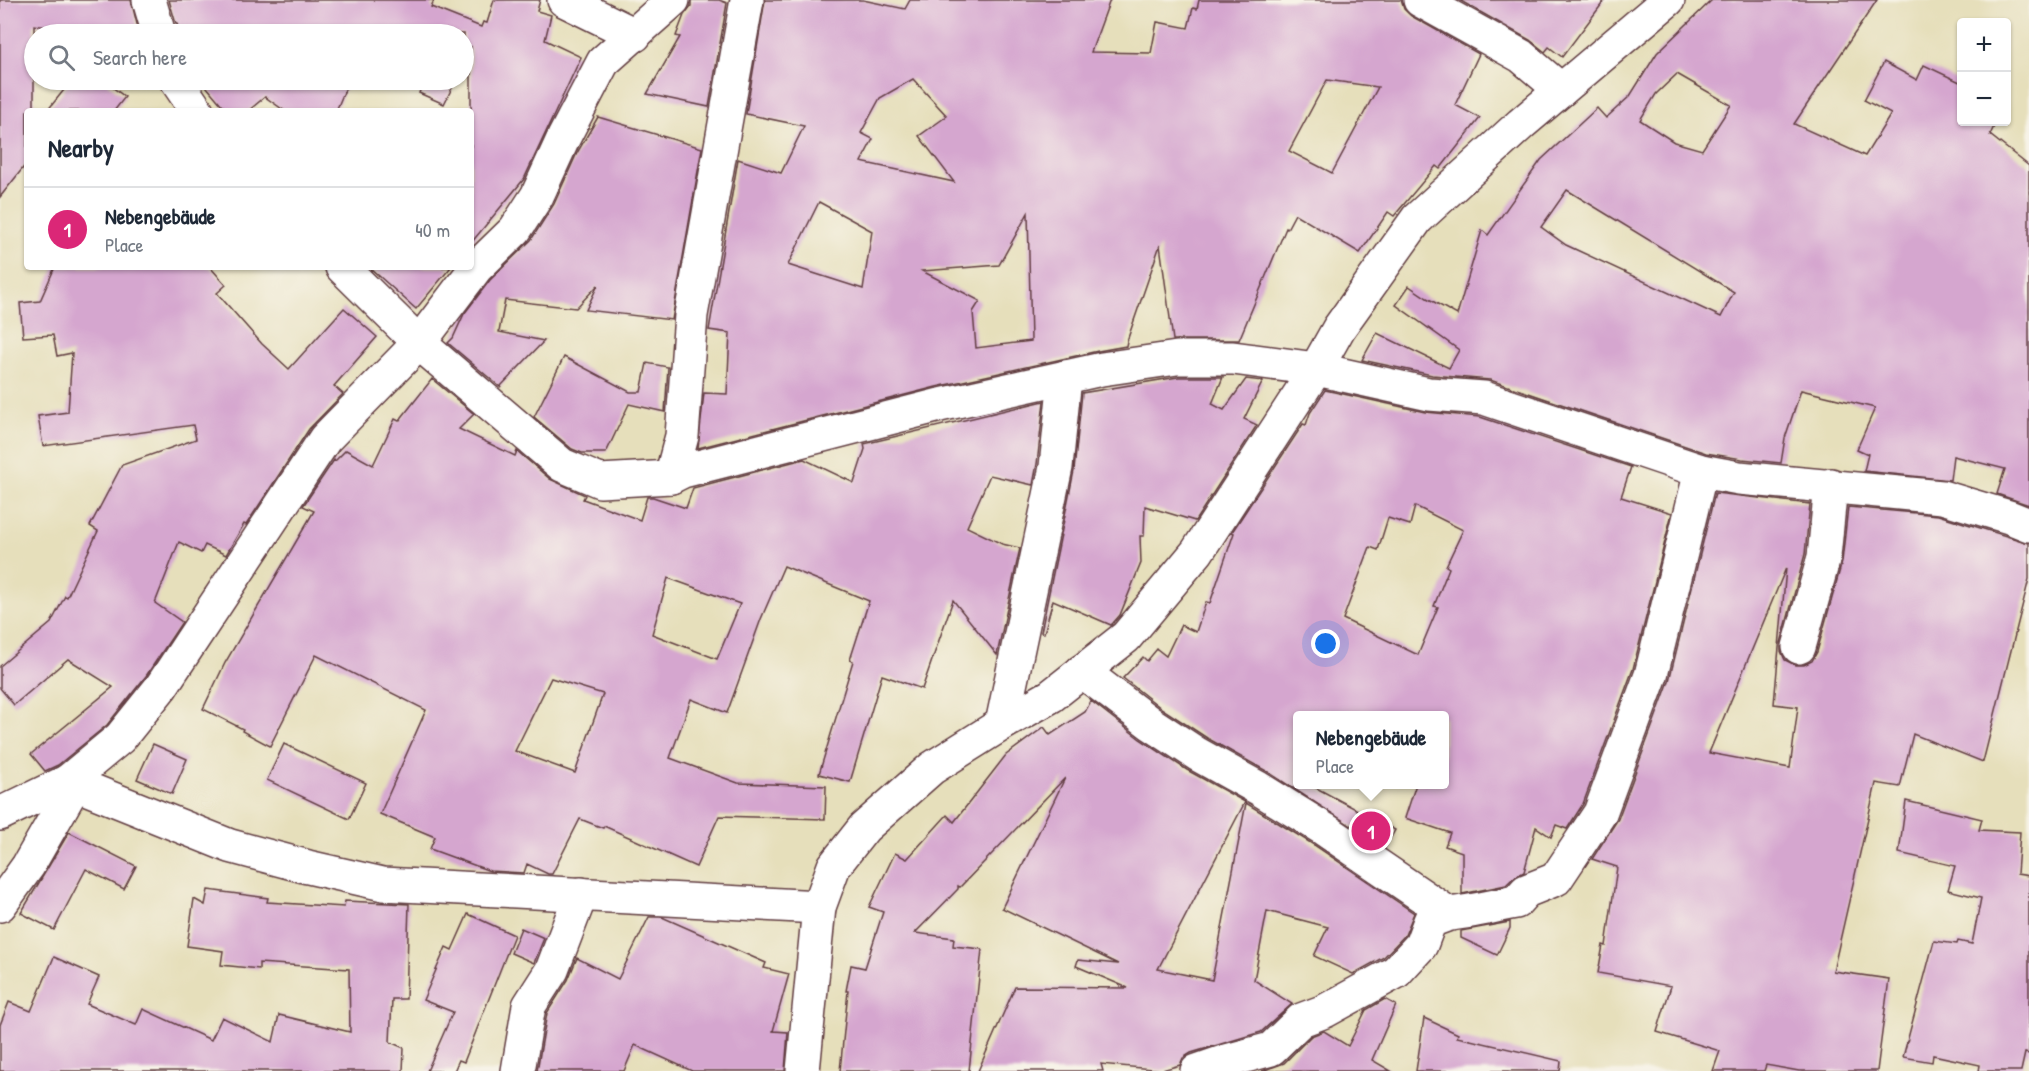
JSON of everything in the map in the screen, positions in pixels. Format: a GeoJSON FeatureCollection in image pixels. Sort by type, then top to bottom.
{"type":"FeatureCollection","features":[{"type":"Feature","properties":{"kind":"street"},"geometry":{"type":"LineString","coordinates":[[148,0],[156,24]]}},
{"type":"Feature","properties":{"kind":"street"},"geometry":{"type":"LineString","coordinates":[[564,0],[635,35]]}},
{"type":"Feature","properties":{"kind":"street"},"geometry":{"type":"LineString","coordinates":[[0,905],[28,866],[72,783],[120,738],[161,687],[324,439],[419,343],[476,268],[515,230],[537,196],[564,137],[603,62],[674,0]]}},
{"type":"Feature","properties":{"kind":"street"},"geometry":{"type":"LineString","coordinates":[[671,477],[682,436],[691,315],[747,0]]}},
{"type":"Feature","properties":{"kind":"street"},"geometry":{"type":"LineString","coordinates":[[1420,0],[1521,56],[1561,90]]}},
{"type":"Feature","properties":{"kind":"street"},"geometry":{"type":"LineString","coordinates":[[803,1071],[819,907],[834,866],[864,828],[932,768],[1051,696],[1126,637],[1197,552],[1316,369],[1339,328],[1417,219],[1521,124],[1668,0]]}},
{"type":"Feature","properties":{"kind":"street"},"geometry":{"type":"LineString","coordinates":[[182,90],[194,108]]}},
{"type":"Feature","properties":{"kind":"street"},"geometry":{"type":"LineString","coordinates":[[345,270],[419,343],[562,465],[600,481],[671,477],[683,471],[940,405],[1065,376],[1177,358],[1233,358],[1316,369],[1429,394],[1484,398],[1701,471],[1739,478],[1942,497],[2029,525]]}},
{"type":"Feature","properties":{"kind":"street"},"geometry":{"type":"LineString","coordinates":[[1002,724],[1056,467],[1065,376]]}},
{"type":"Feature","properties":{"kind":"street"},"geometry":{"type":"LineString","coordinates":[[1197,1071],[1270,1049],[1300,1020],[1325,1011],[1396,972],[1421,945],[1430,921],[1449,914],[1472,912],[1516,902],[1526,891],[1556,879],[1599,813],[1615,777],[1651,675],[1701,471]]}},
{"type":"Feature","properties":{"kind":"street"},"geometry":{"type":"LineString","coordinates":[[1799,647],[1824,558],[1831,485]]}},
{"type":"Feature","properties":{"kind":"street"},"geometry":{"type":"LineString","coordinates":[[1082,671],[1150,723],[1197,754],[1324,829],[1449,914]]}},
{"type":"Feature","properties":{"kind":"street"},"geometry":{"type":"LineString","coordinates":[[0,813],[72,783],[230,846],[318,870],[383,884],[819,907]]}},
{"type":"Feature","properties":{"kind":"street"},"geometry":{"type":"LineString","coordinates":[[518,1071],[529,1006],[552,970],[581,894]]}},
{"type":"Feature","properties":{"kind":"building"},"geometry":{"type":"Polygon","coordinates":[[[0,0],[131,0],[137,24],[24,24],[24,90],[34,90],[34,108],[24,108],[24,167],[0,197],[0,0]]]}},
{"type":"Feature","properties":{"kind":"building"},"geometry":{"type":"Polygon","coordinates":[[[169,0],[434,0],[431,7],[474,24],[177,24],[169,0]]]}},
{"type":"Feature","properties":{"kind":"building"},"geometry":{"type":"Polygon","coordinates":[[[494,0],[540,0],[537,11],[551,15],[545,40],[581,57],[524,179],[474,239],[474,108],[471,108],[471,90],[474,90],[474,24],[481,27],[483,22],[487,23],[494,0]]]}},
{"type":"Feature","properties":{"kind":"building"},"geometry":{"type":"Polygon","coordinates":[[[691,0],[719,0],[727,3],[709,107],[647,94],[680,37],[676,36],[684,15],[691,6],[691,0]]]}},
{"type":"Feature","properties":{"kind":"building"},"geometry":{"type":"Polygon","coordinates":[[[765,0],[863,0],[905,9],[910,0],[1110,0],[1091,52],[1151,53],[1157,22],[1188,28],[1193,8],[1197,9],[1199,0],[1401,0],[1404,9],[1411,16],[1479,54],[1455,105],[1480,118],[1440,169],[1436,166],[1394,216],[1388,212],[1360,253],[1295,214],[1286,228],[1239,340],[1173,340],[1160,245],[1126,346],[936,387],[698,448],[704,393],[727,394],[730,333],[709,330],[738,159],[781,173],[804,126],[746,114],[765,0]],[[913,79],[880,98],[861,133],[873,139],[861,162],[954,182],[919,136],[947,116],[913,79]],[[1327,80],[1289,151],[1332,173],[1378,87],[1327,80]],[[819,202],[788,265],[863,289],[872,231],[819,202]],[[1028,213],[999,265],[922,271],[980,301],[973,312],[976,348],[1031,341],[1028,213]]]}},
{"type":"Feature","properties":{"kind":"building"},"geometry":{"type":"Polygon","coordinates":[[[1459,0],[1605,0],[1562,57],[1549,47],[1545,52],[1530,40],[1459,0]]]}},
{"type":"Feature","properties":{"kind":"building"},"geometry":{"type":"Polygon","coordinates":[[[1712,0],[1877,0],[1794,124],[1865,156],[1891,114],[1864,100],[1884,62],[1917,80],[1924,65],[1957,81],[1957,126],[1994,126],[1990,135],[2029,166],[2029,505],[1997,494],[2005,469],[1953,456],[1950,480],[1864,471],[1868,454],[1857,449],[1875,408],[1801,390],[1785,438],[1781,463],[1706,453],[1490,380],[1432,375],[1362,360],[1377,333],[1449,368],[1459,350],[1396,305],[1409,286],[1457,315],[1482,230],[1488,235],[1541,160],[1597,108],[1606,118],[1630,96],[1657,53],[1712,0]],[[1677,74],[1656,94],[1640,120],[1674,142],[1702,150],[1731,105],[1677,74]],[[1567,190],[1541,227],[1566,245],[1721,317],[1734,292],[1567,190]]]}},
{"type":"Feature","properties":{"kind":"building"},"geometry":{"type":"Polygon","coordinates":[[[64,90],[116,90],[125,97],[116,108],[49,108],[64,90]]]}},
{"type":"Feature","properties":{"kind":"building"},"geometry":{"type":"Polygon","coordinates":[[[209,90],[345,90],[337,108],[281,108],[265,97],[252,108],[224,108],[209,90]]]}},
{"type":"Feature","properties":{"kind":"building"},"geometry":{"type":"Polygon","coordinates":[[[420,90],[451,90],[444,104],[419,93],[420,90]]]}},
{"type":"Feature","properties":{"kind":"building"},"geometry":{"type":"Polygon","coordinates":[[[598,117],[702,148],[672,320],[586,310],[598,285],[576,308],[505,300],[499,332],[544,341],[500,387],[448,343],[453,338],[464,314],[490,280],[531,240],[554,204],[577,153],[598,117]]]}},
{"type":"Feature","properties":{"kind":"building"},"geometry":{"type":"Polygon","coordinates":[[[54,270],[213,270],[226,285],[217,293],[262,344],[289,369],[344,308],[377,337],[334,386],[343,394],[309,429],[246,525],[244,524],[226,555],[205,545],[201,553],[179,542],[155,603],[182,622],[146,676],[107,725],[58,765],[45,771],[31,754],[113,687],[68,659],[14,705],[0,688],[0,666],[51,623],[65,596],[67,597],[98,531],[90,526],[122,465],[196,439],[193,425],[43,446],[38,416],[68,412],[72,353],[57,356],[53,335],[23,337],[20,303],[40,301],[54,270]]]}},
{"type":"Feature","properties":{"kind":"building"},"geometry":{"type":"Polygon","coordinates":[[[372,270],[448,270],[416,309],[372,270]]]}},
{"type":"Feature","properties":{"kind":"building"},"geometry":{"type":"Polygon","coordinates":[[[564,357],[630,392],[641,392],[647,363],[668,367],[665,412],[629,404],[606,453],[582,453],[572,449],[534,417],[564,357]]]}},
{"type":"Feature","properties":{"kind":"building"},"geometry":{"type":"Polygon","coordinates":[[[1178,377],[1223,377],[1212,404],[1224,410],[1246,379],[1263,381],[1244,419],[1257,425],[1195,521],[1145,506],[1144,536],[1140,536],[1141,563],[1120,615],[1111,625],[1053,600],[1044,633],[1041,632],[1074,471],[1082,393],[1178,377]]]}},
{"type":"Feature","properties":{"kind":"building"},"geometry":{"type":"Polygon","coordinates":[[[432,379],[474,414],[459,429],[515,456],[517,451],[550,479],[585,495],[583,499],[640,520],[647,497],[686,508],[693,488],[804,459],[854,483],[865,449],[864,444],[1044,401],[1033,485],[990,475],[967,527],[1002,544],[1020,548],[997,655],[953,600],[922,689],[882,675],[850,782],[819,774],[853,661],[850,660],[869,601],[784,566],[761,619],[727,713],[691,699],[670,758],[738,783],[826,786],[825,819],[719,816],[696,867],[604,826],[603,828],[580,819],[552,874],[527,864],[524,873],[490,871],[430,849],[435,837],[380,814],[426,710],[316,655],[270,746],[242,731],[243,729],[203,709],[225,663],[314,511],[303,506],[334,460],[346,450],[373,465],[395,419],[399,421],[432,379]],[[668,578],[652,634],[717,659],[740,604],[668,578]],[[551,678],[515,751],[575,773],[603,694],[551,678]]]}},
{"type":"Feature","properties":{"kind":"building"},"geometry":{"type":"Polygon","coordinates":[[[1325,390],[1425,412],[1480,417],[1631,467],[1621,497],[1672,513],[1633,669],[1583,804],[1567,829],[1556,825],[1551,837],[1536,827],[1524,872],[1506,885],[1462,894],[1462,852],[1445,846],[1450,833],[1405,818],[1414,789],[1449,789],[1449,711],[1293,711],[1293,788],[1207,738],[1161,708],[1123,678],[1143,657],[1147,661],[1157,649],[1166,656],[1181,625],[1196,632],[1206,602],[1210,603],[1234,533],[1232,532],[1303,424],[1306,425],[1310,413],[1325,390]],[[1415,506],[1410,525],[1388,518],[1378,550],[1370,547],[1343,619],[1418,655],[1438,607],[1434,606],[1449,568],[1446,566],[1463,530],[1415,506]]]}},
{"type":"Feature","properties":{"kind":"building"},"geometry":{"type":"Polygon","coordinates":[[[1715,493],[1810,504],[1805,554],[1781,643],[1781,651],[1785,660],[1795,665],[1804,665],[1812,661],[1817,652],[1842,562],[1848,507],[1938,515],[2029,543],[2029,579],[1983,762],[1913,734],[1900,787],[1876,783],[1833,971],[1889,979],[1877,1071],[1799,1071],[1766,1065],[1764,1071],[1713,1071],[1720,1051],[1657,1032],[1671,986],[1598,973],[1603,945],[1606,946],[1617,867],[1592,859],[1618,819],[1669,681],[1715,493]],[[1786,568],[1709,753],[1790,768],[1798,707],[1774,704],[1786,568]]]}},
{"type":"Feature","properties":{"kind":"building"},"geometry":{"type":"Polygon","coordinates":[[[1091,701],[1140,739],[1187,770],[1245,802],[1158,969],[1212,980],[1246,803],[1314,845],[1414,913],[1405,935],[1384,957],[1353,974],[1314,956],[1328,927],[1267,911],[1254,980],[1292,1004],[1261,1032],[1191,1053],[1183,1058],[1180,1065],[1162,1070],[1101,1064],[1103,1071],[978,1071],[1015,987],[1128,988],[1076,966],[1078,960],[1118,964],[1002,908],[1065,778],[915,933],[954,938],[953,946],[982,949],[969,1071],[840,1071],[848,991],[846,991],[851,965],[865,968],[883,912],[869,907],[895,853],[907,859],[947,815],[954,822],[1006,755],[1044,727],[1050,735],[1085,712],[1091,701]]]}},
{"type":"Feature","properties":{"kind":"building"},"geometry":{"type":"Polygon","coordinates":[[[153,744],[187,759],[172,794],[137,779],[153,744]]]}},
{"type":"Feature","properties":{"kind":"building"},"geometry":{"type":"Polygon","coordinates":[[[284,744],[366,783],[349,819],[267,780],[284,744]]]}},
{"type":"Feature","properties":{"kind":"building"},"geometry":{"type":"Polygon","coordinates":[[[1294,789],[1318,789],[1395,830],[1385,848],[1294,789]]]}},
{"type":"Feature","properties":{"kind":"building"},"geometry":{"type":"Polygon","coordinates":[[[1906,801],[1982,819],[1979,830],[2020,832],[2017,874],[2029,876],[2029,1054],[2025,1053],[2021,1071],[1979,1071],[1980,1065],[1933,1055],[1932,1062],[1903,1057],[1934,941],[1957,944],[1958,941],[1972,944],[1981,898],[1948,890],[1955,866],[1899,853],[1906,801]]]}},
{"type":"Feature","properties":{"kind":"building"},"geometry":{"type":"Polygon","coordinates":[[[69,832],[136,866],[124,889],[86,869],[54,930],[21,913],[69,832]]]}},
{"type":"Feature","properties":{"kind":"building"},"geometry":{"type":"Polygon","coordinates":[[[208,890],[268,898],[267,902],[344,907],[345,901],[409,904],[406,999],[392,999],[390,1042],[404,1048],[403,1071],[0,1071],[0,1025],[9,1002],[31,1011],[54,957],[99,977],[87,1004],[136,1025],[143,1009],[211,1040],[222,1017],[273,1042],[279,1015],[350,1032],[349,969],[259,963],[259,969],[221,965],[223,951],[187,946],[194,899],[205,905],[208,890]]]}},
{"type":"Feature","properties":{"kind":"building"},"geometry":{"type":"Polygon","coordinates":[[[468,914],[514,935],[464,1062],[459,1060],[454,1071],[427,1071],[453,1012],[423,1000],[446,947],[452,950],[468,914]]]}},
{"type":"Feature","properties":{"kind":"building"},"geometry":{"type":"Polygon","coordinates":[[[649,917],[662,917],[766,963],[764,968],[789,974],[773,1031],[788,1032],[785,1071],[692,1071],[635,1045],[624,1071],[537,1071],[547,1013],[568,980],[577,958],[618,979],[649,917]]]}},
{"type":"Feature","properties":{"kind":"building"},"geometry":{"type":"Polygon","coordinates":[[[1510,922],[1510,928],[1497,955],[1461,938],[1461,931],[1510,922]]]}},
{"type":"Feature","properties":{"kind":"building"},"geometry":{"type":"Polygon","coordinates":[[[521,928],[544,938],[534,963],[511,953],[521,928]]]}},
{"type":"Feature","properties":{"kind":"building"},"geometry":{"type":"Polygon","coordinates":[[[1385,999],[1396,1005],[1372,1060],[1391,1071],[1262,1071],[1284,1063],[1311,1036],[1324,1031],[1348,1046],[1366,1010],[1385,999]]]}},
{"type":"Feature","properties":{"kind":"building"},"geometry":{"type":"Polygon","coordinates":[[[1424,1018],[1458,1034],[1457,1037],[1561,1061],[1560,1071],[1416,1071],[1424,1018]]]}},
{"type":"Feature","properties":{"kind":"place","name":"Nebengebäude"},"geometry":{"type":"Point","coordinates":[1371,831]}}]}
